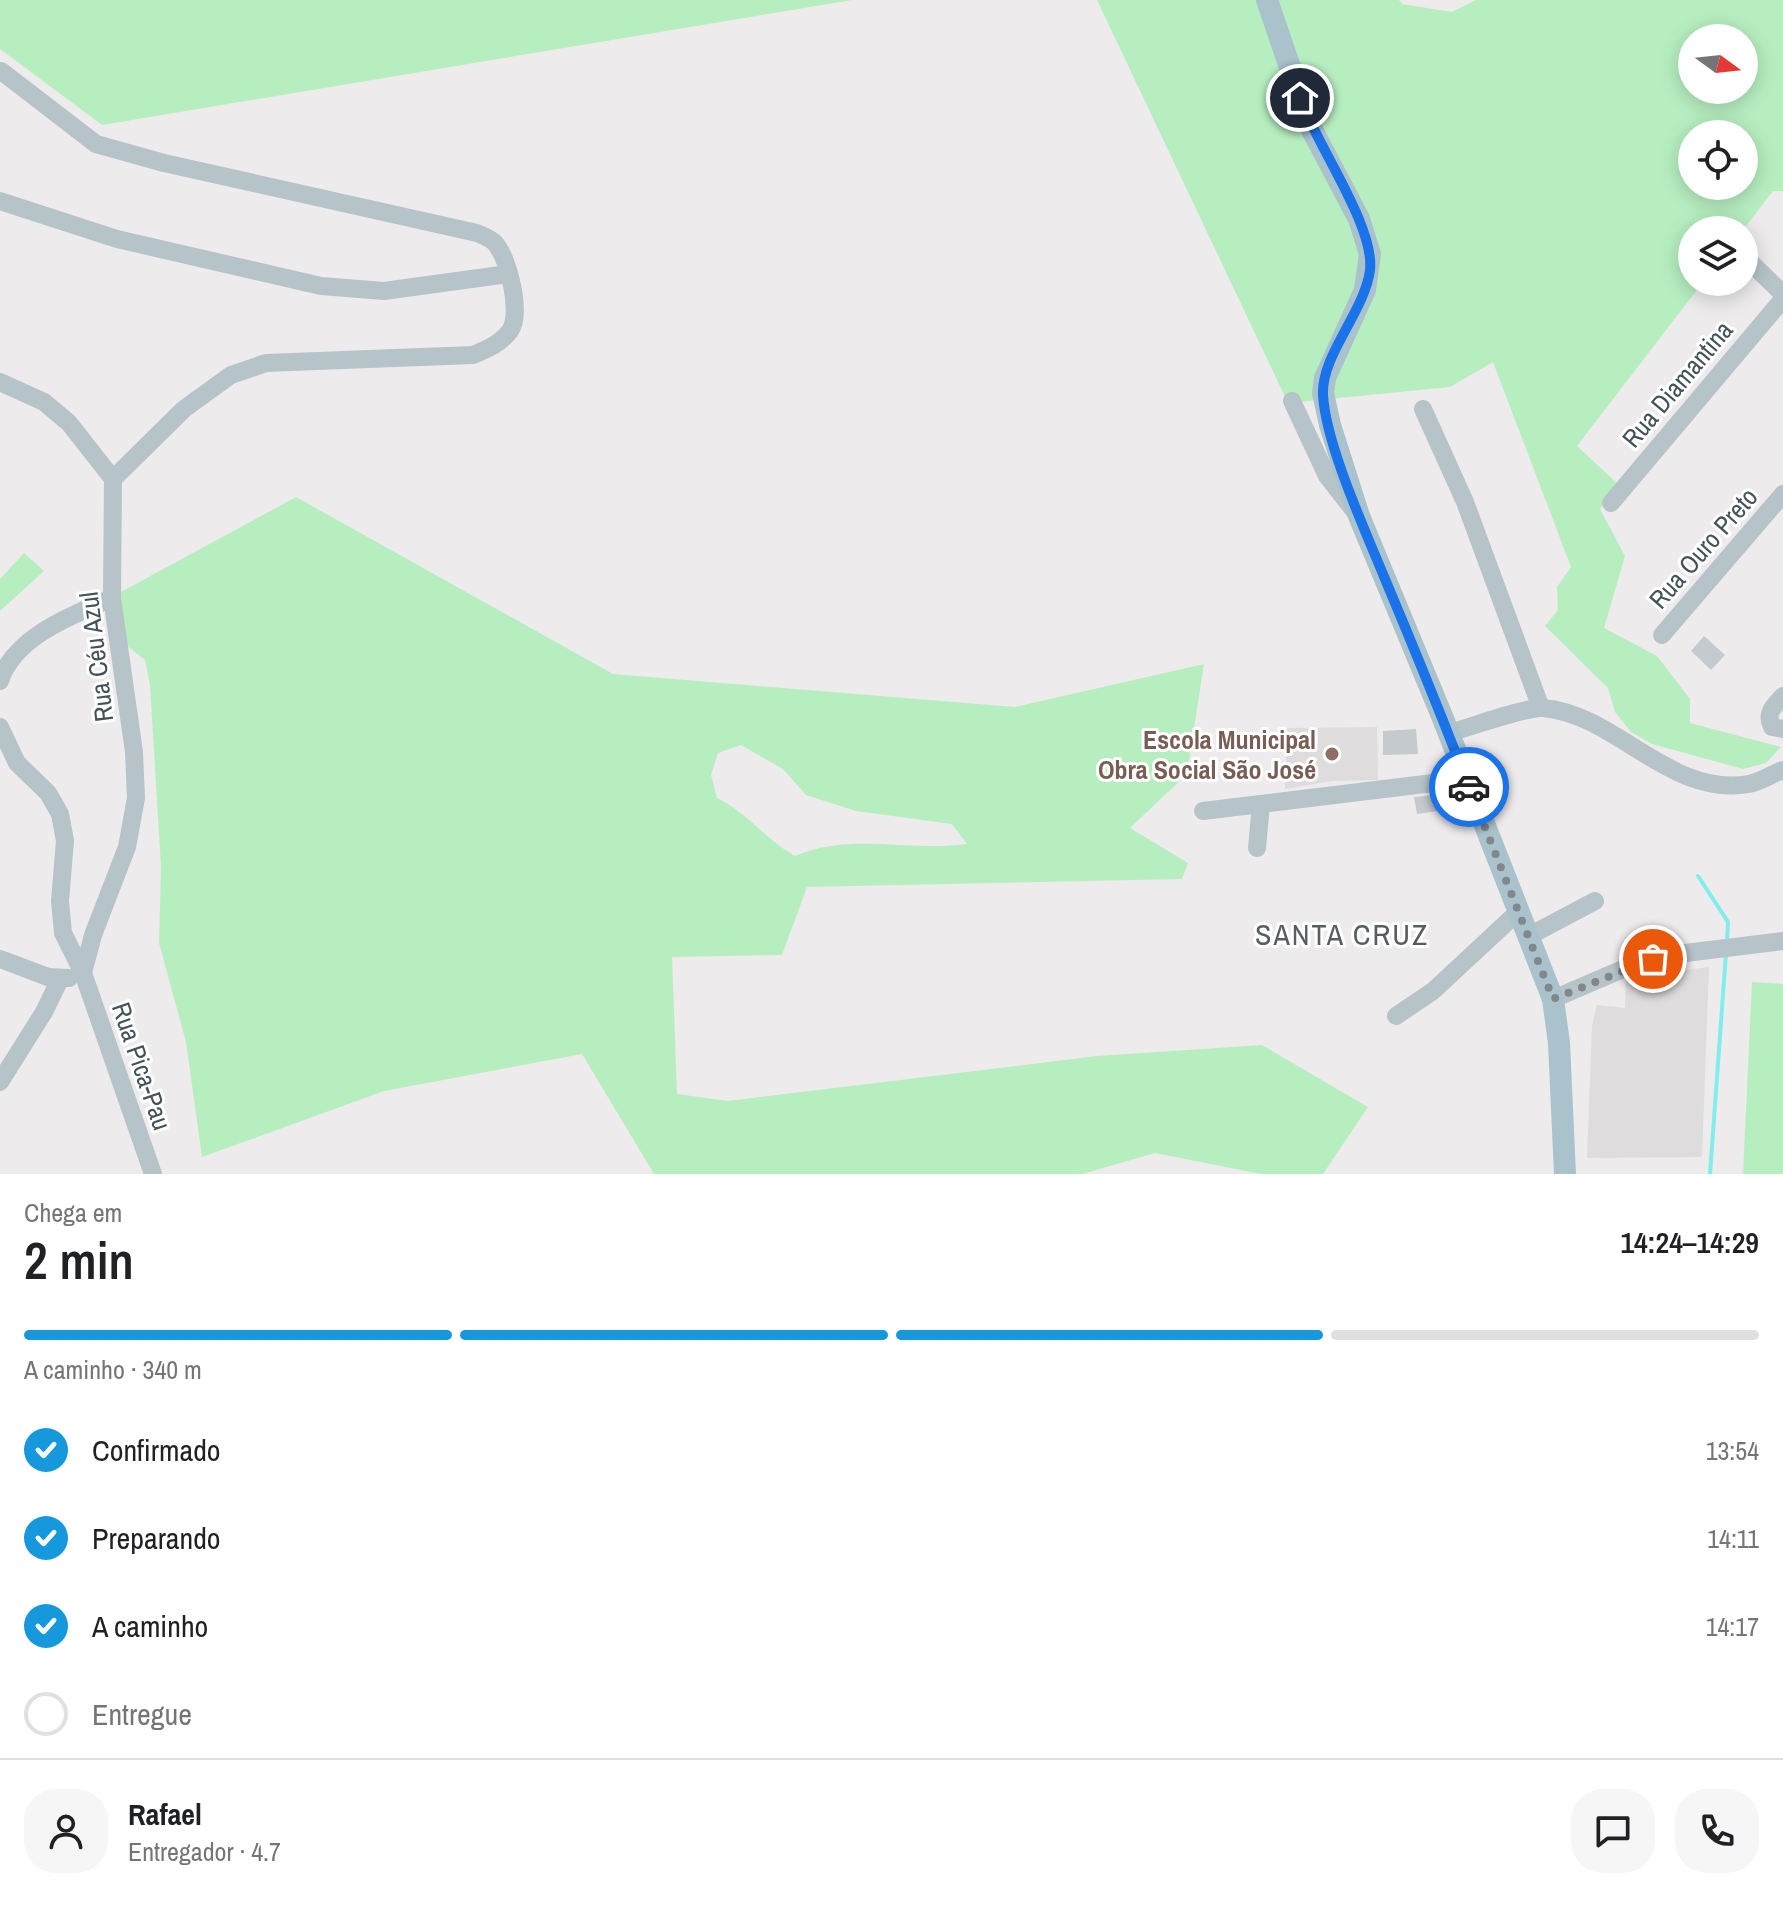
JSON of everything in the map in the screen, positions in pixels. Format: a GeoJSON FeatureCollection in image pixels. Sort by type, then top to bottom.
{"type":"FeatureCollection","features":[{"type":"Feature","properties":{"kind":"main road"},"geometry":{"type":"LineString","coordinates":[[1267,0],[1310,126],[1359,219],[1370,254],[1365,290],[1325,378],[1323,393],[1359,516],[1553,999],[1559,1043],[1565,1174]]}},
{"type":"Feature","properties":{"kind":"street"},"geometry":{"type":"LineString","coordinates":[[0,382],[44,402],[69,423],[113,479],[184,409],[231,375],[266,363],[473,355],[497,345],[512,329],[518,310],[508,274],[493,240],[477,233],[164,163],[96,144],[1,71]]}},
{"type":"Feature","properties":{"kind":"street"},"geometry":{"type":"LineString","coordinates":[[0,201],[117,239],[321,286],[384,291],[508,274]]}},
{"type":"Feature","properties":{"kind":"street"},"geometry":{"type":"LineString","coordinates":[[1758,270],[1783,296]]}},
{"type":"Feature","properties":{"kind":"street","name":"Rua Diamantina"},"geometry":{"type":"LineString","coordinates":[[1611,503],[1783,296]]}},
{"type":"Feature","properties":{"kind":"street"},"geometry":{"type":"LineString","coordinates":[[1292,401],[1327,476],[1359,516]]}},
{"type":"Feature","properties":{"kind":"street"},"geometry":{"type":"LineString","coordinates":[[1423,409],[1465,502],[1541,708]]}},
{"type":"Feature","properties":{"kind":"street","name":"Rua Céu Azul"},"geometry":{"type":"LineString","coordinates":[[83,973],[93,935],[127,847],[136,798],[134,752],[112,598],[113,479]]}},
{"type":"Feature","properties":{"kind":"street","name":"Rua Ouro Preto"},"geometry":{"type":"LineString","coordinates":[[1662,635],[1783,494]]}},
{"type":"Feature","properties":{"kind":"street"},"geometry":{"type":"LineString","coordinates":[[0,681],[5,665],[20,647],[81,611],[112,598]]}},
{"type":"Feature","properties":{"kind":"street"},"geometry":{"type":"LineString","coordinates":[[1783,696],[1770,711],[1768,720],[1772,727],[1783,729]]}},
{"type":"Feature","properties":{"kind":"street"},"geometry":{"type":"LineString","coordinates":[[1448,733],[1541,708],[1588,723],[1661,765],[1710,782],[1749,784],[1783,770]]}},
{"type":"Feature","properties":{"kind":"street","name":"Rua Pica-Pau"},"geometry":{"type":"LineString","coordinates":[[0,727],[17,763],[48,793],[60,814],[65,841],[60,901],[63,933],[83,973],[153,1174]]}},
{"type":"Feature","properties":{"kind":"street"},"geometry":{"type":"LineString","coordinates":[[1203,811],[1466,779]]}},
{"type":"Feature","properties":{"kind":"street"},"geometry":{"type":"LineString","coordinates":[[1257,848],[1261,804]]}},
{"type":"Feature","properties":{"kind":"street"},"geometry":{"type":"LineString","coordinates":[[1529,936],[1595,901]]}},
{"type":"Feature","properties":{"kind":"street"},"geometry":{"type":"LineString","coordinates":[[1396,1016],[1433,991],[1519,911]]}},
{"type":"Feature","properties":{"kind":"street"},"geometry":{"type":"LineString","coordinates":[[1553,999],[1637,963],[1783,941]]}},
{"type":"Feature","properties":{"kind":"street"},"geometry":{"type":"LineString","coordinates":[[0,959],[60,979],[83,973]]}},
{"type":"Feature","properties":{"kind":"street"},"geometry":{"type":"LineString","coordinates":[[0,1082],[44,1012],[60,979]]}},
{"type":"Feature","properties":{"kind":"shaded area","name":"Escola Municipal Obra Social São José"},"geometry":{"type":"Polygon","coordinates":[[[1377,727],[1378,780],[1332,781],[1285,789],[1287,728],[1377,727]]]}},
{"type":"Feature","properties":{"kind":"shaded area"},"geometry":{"type":"Polygon","coordinates":[[[1709,967],[1702,1157],[1587,1158],[1592,1026],[1597,1005],[1625,1008],[1626,978],[1709,967]]]}},
{"type":"Feature","properties":{"kind":"green space"},"geometry":{"type":"Polygon","coordinates":[[[0,0],[852,0],[102,125],[0,49],[0,0]]]}},
{"type":"Feature","properties":{"kind":"green space"},"geometry":{"type":"Polygon","coordinates":[[[1097,0],[1399,0],[1402,4],[1452,12],[1476,0],[1783,0],[1783,191],[1773,191],[1754,216],[1678,216],[1678,296],[1692,296],[1577,446],[1618,484],[1600,509],[1625,556],[1604,628],[1657,656],[1690,699],[1690,723],[1781,747],[1766,763],[1743,769],[1652,744],[1631,732],[1615,712],[1608,688],[1545,626],[1558,610],[1557,587],[1571,567],[1493,362],[1450,387],[1288,403],[1097,0]]]}},
{"type":"Feature","properties":{"kind":"green space"},"geometry":{"type":"Polygon","coordinates":[[[296,497],[613,674],[1015,707],[1204,664],[1187,774],[1130,828],[1188,863],[1182,879],[807,887],[782,955],[672,957],[677,1094],[728,1101],[1097,1056],[1262,1045],[1368,1107],[1323,1174],[1261,1174],[1155,1153],[1082,1174],[654,1174],[582,1054],[384,1091],[202,1157],[186,1042],[159,943],[161,867],[150,685],[145,660],[126,645],[119,593],[296,497]],[[741,745],[718,753],[711,775],[717,798],[795,856],[837,845],[967,844],[952,824],[856,811],[806,795],[783,769],[741,745]]]}},
{"type":"Feature","properties":{"kind":"green space"},"geometry":{"type":"Polygon","coordinates":[[[24,553],[44,571],[0,611],[0,579],[24,553]]]}},
{"type":"Feature","properties":{"kind":"green space"},"geometry":{"type":"Polygon","coordinates":[[[1752,982],[1783,984],[1783,1174],[1743,1174],[1752,982]]]}},
{"type":"Feature","properties":{"kind":"building"},"geometry":{"type":"Polygon","coordinates":[[[1704,636],[1725,655],[1711,670],[1691,651],[1704,636]]]}},
{"type":"Feature","properties":{"kind":"building"},"geometry":{"type":"Polygon","coordinates":[[[1416,729],[1418,754],[1383,755],[1383,731],[1416,729]]]}},
{"type":"Feature","properties":{"kind":"building"},"geometry":{"type":"Polygon","coordinates":[[[1454,793],[1460,808],[1417,814],[1414,797],[1454,793]]]}},
{"type":"Feature","properties":{"kind":"waterway"},"geometry":{"type":"LineString","coordinates":[[1698,876],[1728,922],[1727,941]]}},
{"type":"Feature","properties":{"kind":"waterway"},"geometry":{"type":"LineString","coordinates":[[1710,1174],[1726,953]]}},
{"type":"Feature","properties":{"kind":"way so far"},"geometry":{"type":"LineString","coordinates":[[1469,787],[1553,999],[1653,959]]}},
{"type":"Feature","properties":{"kind":"place","name":"Escola Municipal Obra Social São José"},"geometry":{"type":"Point","coordinates":[1332,754]}},
{"type":"Feature","properties":{"kind":"district","name":"SANTA CRUZ"},"geometry":{"type":"Point","coordinates":[1342,934]}},
{"type":"Feature","properties":{"kind":"route"},"geometry":{"type":"LineString","coordinates":[[1300,98],[1310,126],[1359,219],[1370,254],[1370,272],[1365,290],[1325,378],[1323,393],[1327,412],[1359,516],[1469,787]]}}]}
